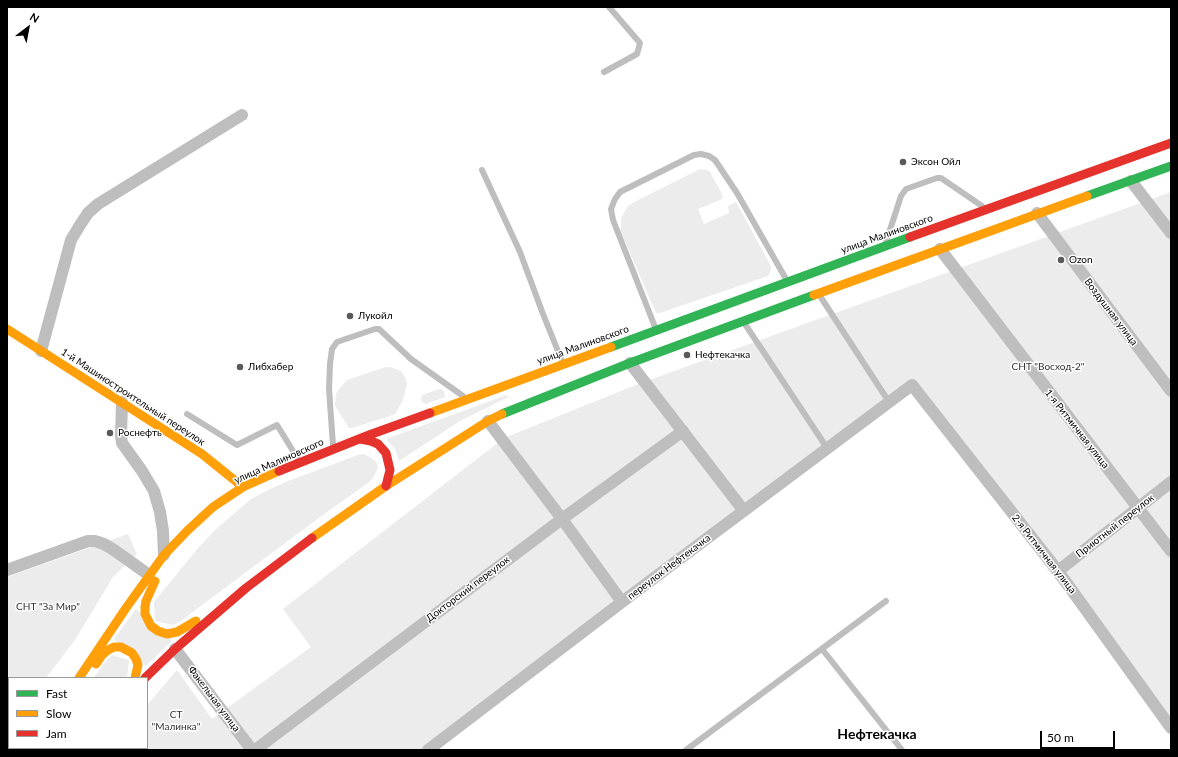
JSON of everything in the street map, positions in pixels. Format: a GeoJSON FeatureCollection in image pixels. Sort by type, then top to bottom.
{"type":"FeatureCollection","features":[{"type":"Feature","properties":{"kind":"main road","name":"улица Малиновского"},"geometry":{"type":"LineString","coordinates":[[80,677],[164,555],[213,507],[243,487],[300,462],[360,439],[885,246],[1171,143]]}},
{"type":"Feature","properties":{"kind":"main road"},"geometry":{"type":"LineString","coordinates":[[177,542],[151,589],[145,607],[151,626],[158,631],[167,634],[177,632],[188,627],[246,588],[316,535],[386,486],[509,410],[630,362],[743,322],[1037,213],[1171,166]]}},
{"type":"Feature","properties":{"kind":"main road","name":"1-й Машиностроительный переулок"},"geometry":{"type":"LineString","coordinates":[[7,329],[202,454],[243,487]]}},
{"type":"Feature","properties":{"kind":"main road"},"geometry":{"type":"LineString","coordinates":[[360,439],[378,444],[386,453],[390,470],[386,486]]}},
{"type":"Feature","properties":{"kind":"main road"},"geometry":{"type":"LineString","coordinates":[[146,677],[175,649],[246,588]]}},
{"type":"Feature","properties":{"kind":"main road"},"geometry":{"type":"LineString","coordinates":[[87,677],[102,655],[114,647],[121,647],[132,653],[136,659],[138,665],[135,677]]}},
{"type":"Feature","properties":{"kind":"street"},"geometry":{"type":"LineString","coordinates":[[41,351],[71,240],[88,214],[98,204],[242,115]]}},
{"type":"Feature","properties":{"kind":"street"},"geometry":{"type":"LineString","coordinates":[[1131,181],[1171,233]]}},
{"type":"Feature","properties":{"kind":"street","name":"Воздушная улица"},"geometry":{"type":"LineString","coordinates":[[1037,213],[1171,391]]}},
{"type":"Feature","properties":{"kind":"street","name":"1-я Ритмичная улица"},"geometry":{"type":"LineString","coordinates":[[940,249],[1171,551]]}},
{"type":"Feature","properties":{"kind":"street"},"geometry":{"type":"LineString","coordinates":[[630,362],[744,511]]}},
{"type":"Feature","properties":{"kind":"street","name":"переулок Нефтекачка"},"geometry":{"type":"LineString","coordinates":[[428,750],[622,602],[912,385]]}},
{"type":"Feature","properties":{"kind":"street","name":"2-я Ритмичная улица"},"geometry":{"type":"LineString","coordinates":[[912,385],[1058,571],[1171,726]]}},
{"type":"Feature","properties":{"kind":"street"},"geometry":{"type":"LineString","coordinates":[[122,402],[122,443],[154,491],[160,512],[163,531],[164,555]]}},
{"type":"Feature","properties":{"kind":"street"},"geometry":{"type":"LineString","coordinates":[[488,422],[562,519],[622,602]]}},
{"type":"Feature","properties":{"kind":"street","name":"Докторский переулок"},"geometry":{"type":"LineString","coordinates":[[255,750],[562,519],[683,431]]}},
{"type":"Feature","properties":{"kind":"street","name":"Приютный переулок"},"geometry":{"type":"LineString","coordinates":[[1058,571],[1171,482]]}},
{"type":"Feature","properties":{"kind":"street"},"geometry":{"type":"LineString","coordinates":[[7,570],[88,541],[95,541],[114,550],[149,575]]}},
{"type":"Feature","properties":{"kind":"street","name":"Факельная улица"},"geometry":{"type":"LineString","coordinates":[[175,649],[252,750]]}},
{"type":"Feature","properties":{"kind":"lane"},"geometry":{"type":"LineString","coordinates":[[604,72],[637,54],[640,43],[609,7]]}},
{"type":"Feature","properties":{"kind":"lane"},"geometry":{"type":"LineString","coordinates":[[657,330],[613,220],[611,209],[620,192],[694,155],[701,154],[709,156],[715,160],[737,194],[788,282]]}},
{"type":"Feature","properties":{"kind":"lane"},"geometry":{"type":"LineString","coordinates":[[482,170],[520,252],[543,314],[564,364]]}},
{"type":"Feature","properties":{"kind":"lane"},"geometry":{"type":"LineString","coordinates":[[885,246],[901,196],[906,189],[941,178],[987,209]]}},
{"type":"Feature","properties":{"kind":"lane"},"geometry":{"type":"LineString","coordinates":[[818,294],[889,402]]}},
{"type":"Feature","properties":{"kind":"lane"},"geometry":{"type":"LineString","coordinates":[[743,322],[827,448]]}},
{"type":"Feature","properties":{"kind":"lane"},"geometry":{"type":"LineString","coordinates":[[334,449],[329,390],[332,349],[337,342],[375,329],[380,329],[411,359],[467,400]]}},
{"type":"Feature","properties":{"kind":"lane"},"geometry":{"type":"LineString","coordinates":[[187,414],[237,445],[277,426],[300,462]]}},
{"type":"Feature","properties":{"kind":"lane"},"geometry":{"type":"LineString","coordinates":[[686,750],[886,601]]}},
{"type":"Feature","properties":{"kind":"lane"},"geometry":{"type":"LineString","coordinates":[[822,649],[902,750]]}},
{"type":"Feature","properties":{"kind":"green space"},"geometry":{"type":"Polygon","coordinates":[[[700,169],[710,172],[723,196],[722,199],[698,209],[704,224],[729,213],[728,206],[736,202],[771,266],[771,270],[768,276],[660,313],[656,313],[621,232],[621,218],[628,206],[634,202],[700,169]]]}},
{"type":"Feature","properties":{"kind":"green space","name":"СНТ \"Восход-2\""},"geometry":{"type":"Polygon","coordinates":[[[1171,192],[1171,731],[911,390],[430,750],[112,750],[148,749],[148,704],[177,670],[212,719],[311,647],[283,609],[504,438],[641,383],[1171,192]]]}},
{"type":"Feature","properties":{"kind":"green space"},"geometry":{"type":"Polygon","coordinates":[[[386,367],[401,371],[406,379],[407,384],[403,400],[396,413],[349,428],[335,406],[336,394],[339,389],[347,380],[386,367]]]}},
{"type":"Feature","properties":{"kind":"green space"},"geometry":{"type":"Polygon","coordinates":[[[442,389],[445,397],[426,404],[423,403],[421,399],[422,395],[442,389]]]}},
{"type":"Feature","properties":{"kind":"green space"},"geometry":{"type":"Polygon","coordinates":[[[507,395],[508,397],[460,421],[399,461],[395,449],[386,439],[507,395]]]}},
{"type":"Feature","properties":{"kind":"green space"},"geometry":{"type":"Polygon","coordinates":[[[364,454],[377,463],[378,468],[373,478],[368,483],[178,623],[173,625],[155,621],[154,602],[198,548],[216,529],[251,499],[288,481],[364,454]]]}},
{"type":"Feature","properties":{"kind":"green space","name":"СНТ \"За Мир\""},"geometry":{"type":"Polygon","coordinates":[[[128,534],[137,554],[113,577],[75,640],[47,677],[8,677],[7,722],[7,577],[128,534]]]}},
{"type":"Feature","properties":{"kind":"green space"},"geometry":{"type":"Polygon","coordinates":[[[136,609],[172,641],[146,666],[114,639],[136,609]]]}},
{"type":"Feature","properties":{"kind":"green space"},"geometry":{"type":"Polygon","coordinates":[[[112,655],[129,660],[127,677],[95,677],[104,663],[112,655]]]}},
{"type":"Feature","properties":{"kind":"traffic: fast"},"geometry":{"type":"LineString","coordinates":[[1087,196],[1171,166]]}},
{"type":"Feature","properties":{"kind":"traffic: fast"},"geometry":{"type":"LineString","coordinates":[[611,347],[910,237]]}},
{"type":"Feature","properties":{"kind":"traffic: fast"},"geometry":{"type":"LineString","coordinates":[[502,414],[630,363],[814,295]]}},
{"type":"Feature","properties":{"kind":"traffic: slow"},"geometry":{"type":"LineString","coordinates":[[814,295],[1087,196]]}},
{"type":"Feature","properties":{"kind":"traffic: slow"},"geometry":{"type":"LineString","coordinates":[[7,329],[202,454],[243,487]]}},
{"type":"Feature","properties":{"kind":"traffic: slow"},"geometry":{"type":"LineString","coordinates":[[430,413],[611,347]]}},
{"type":"Feature","properties":{"kind":"traffic: slow"},"geometry":{"type":"LineString","coordinates":[[312,538],[386,486],[488,421],[502,414]]}},
{"type":"Feature","properties":{"kind":"traffic: slow"},"geometry":{"type":"LineString","coordinates":[[80,677],[164,555],[188,530],[213,507],[243,487],[279,471]]}},
{"type":"Feature","properties":{"kind":"traffic: slow"},"geometry":{"type":"LineString","coordinates":[[155,581],[146,601],[145,607],[145,614],[151,626],[158,631],[167,634],[177,632],[196,621]]}},
{"type":"Feature","properties":{"kind":"traffic: slow"},"geometry":{"type":"LineString","coordinates":[[96,664],[102,655],[108,650],[114,647],[121,647],[132,653],[136,659],[138,665],[135,677]]}},
{"type":"Feature","properties":{"kind":"traffic: jam"},"geometry":{"type":"LineString","coordinates":[[910,237],[1171,143]]}},
{"type":"Feature","properties":{"kind":"traffic: jam"},"geometry":{"type":"LineString","coordinates":[[279,471],[369,435],[430,413]]}},
{"type":"Feature","properties":{"kind":"traffic: jam"},"geometry":{"type":"LineString","coordinates":[[360,439],[378,444],[386,453],[390,470],[386,486]]}},
{"type":"Feature","properties":{"kind":"traffic: jam"},"geometry":{"type":"LineString","coordinates":[[146,677],[175,649],[246,588],[312,538]]}},
{"type":"Feature","properties":{"kind":"place","name":"Эксон Ойл"},"geometry":{"type":"Point","coordinates":[903,162]}},
{"type":"Feature","properties":{"kind":"place","name":"Ozon"},"geometry":{"type":"Point","coordinates":[1061,260]}},
{"type":"Feature","properties":{"kind":"place","name":"Лукойл"},"geometry":{"type":"Point","coordinates":[350,316]}},
{"type":"Feature","properties":{"kind":"place","name":"Нефтекачка"},"geometry":{"type":"Point","coordinates":[687,355]}},
{"type":"Feature","properties":{"kind":"place","name":"Либхабер"},"geometry":{"type":"Point","coordinates":[240,367]}},
{"type":"Feature","properties":{"kind":"place","name":"Роснефть"},"geometry":{"type":"Point","coordinates":[110,433]}},
{"type":"Feature","properties":{"kind":"district","name":"Нефтекачка"},"geometry":{"type":"Point","coordinates":[877,734]}},
{"type":"Feature","properties":{"kind":"park label","name":"СТ \"Малинка\""},"geometry":{"type":"Point","coordinates":[176,720]}}]}
